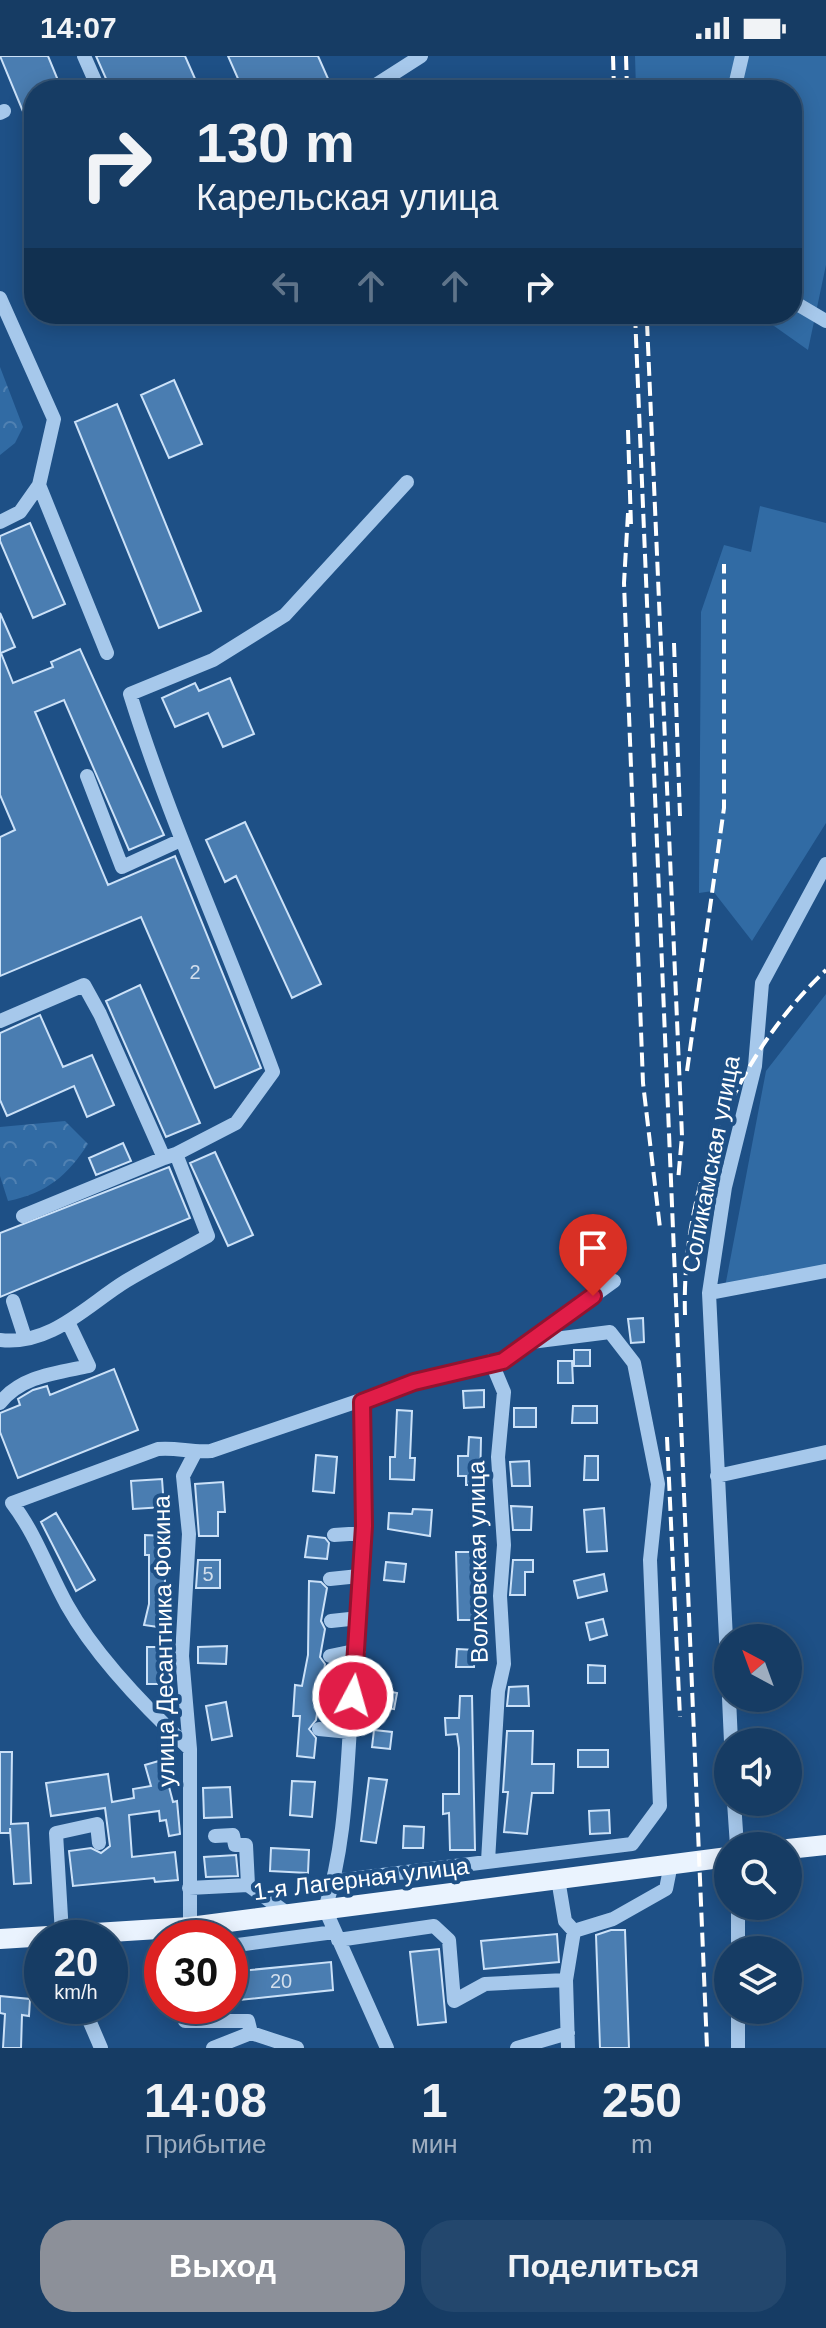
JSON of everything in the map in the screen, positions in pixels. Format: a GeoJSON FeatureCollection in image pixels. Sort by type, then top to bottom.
{"type":"FeatureCollection","features":[{"type":"Feature","properties":{"kind":"main road"},"geometry":{"type":"LineString","coordinates":[[802,1848],[826,1845]]}},
{"type":"Feature","properties":{"kind":"main road","name":"1-я Лагерная улица"},"geometry":{"type":"LineString","coordinates":[[243,1920],[714,1859]]}},
{"type":"Feature","properties":{"kind":"main road","name":"1-я Лагерная улица"},"geometry":{"type":"LineString","coordinates":[[0,1939],[24,1938]]}},
{"type":"Feature","properties":{"kind":"street"},"geometry":{"type":"LineString","coordinates":[[84,56],[95,80]]}},
{"type":"Feature","properties":{"kind":"street"},"geometry":{"type":"LineString","coordinates":[[384,80],[421,56]]}},
{"type":"Feature","properties":{"kind":"street"},"geometry":{"type":"LineString","coordinates":[[736,80],[742,56]]}},
{"type":"Feature","properties":{"kind":"street"},"geometry":{"type":"LineString","coordinates":[[0,298],[54,419],[39,485],[20,512],[0,522]]}},
{"type":"Feature","properties":{"kind":"street"},"geometry":{"type":"LineString","coordinates":[[802,307],[826,321]]}},
{"type":"Feature","properties":{"kind":"street"},"geometry":{"type":"LineString","coordinates":[[23,1216],[170,1156],[236,1123],[273,1072],[240,981],[181,840],[130,694],[213,660],[285,615],[407,482]]}},
{"type":"Feature","properties":{"kind":"street"},"geometry":{"type":"LineString","coordinates":[[39,485],[107,653]]}},
{"type":"Feature","properties":{"kind":"street"},"geometry":{"type":"LineString","coordinates":[[87,776],[122,867],[181,840]]}},
{"type":"Feature","properties":{"kind":"street","name":"Соликамская улица"},"geometry":{"type":"LineString","coordinates":[[725,1624],[709,1293],[725,1187],[755,1066],[762,983],[826,864]]}},
{"type":"Feature","properties":{"kind":"street"},"geometry":{"type":"LineString","coordinates":[[0,1021],[84,985],[208,1236],[124,1282],[69,1324],[14,1342],[0,1340]]}},
{"type":"Feature","properties":{"kind":"street"},"geometry":{"type":"LineString","coordinates":[[709,1293],[826,1271]]}},
{"type":"Feature","properties":{"kind":"street"},"geometry":{"type":"LineString","coordinates":[[190,1749],[136,1692],[67,1606],[24,1519],[12,1503],[158,1449],[179,1446],[195,1453],[211,1451],[414,1382],[491,1361],[503,1361],[614,1281]]}},
{"type":"Feature","properties":{"kind":"street"},"geometry":{"type":"LineString","coordinates":[[13,1301],[25,1338]]}},
{"type":"Feature","properties":{"kind":"street"},"geometry":{"type":"LineString","coordinates":[[0,1403],[9,1389],[48,1375],[89,1366],[69,1324]]}},
{"type":"Feature","properties":{"kind":"street"},"geometry":{"type":"LineString","coordinates":[[334,1881],[632,1844],[660,1806],[650,1560],[658,1484],[634,1363],[610,1332],[530,1342]]}},
{"type":"Feature","properties":{"kind":"street","name":"Волховская улица"},"geometry":{"type":"LineString","coordinates":[[488,1861],[498,1691],[504,1664],[500,1596],[504,1545],[498,1457],[504,1392],[491,1361]]}},
{"type":"Feature","properties":{"kind":"street"},"geometry":{"type":"LineString","coordinates":[[362,1402],[364,1533],[359,1576],[359,1650],[334,1881],[325,1909],[387,2048]]}},
{"type":"Feature","properties":{"kind":"street"},"geometry":{"type":"LineString","coordinates":[[717,1476],[826,1452]]}},
{"type":"Feature","properties":{"kind":"street","name":"улица Десантника Фокина"},"geometry":{"type":"LineString","coordinates":[[190,1920],[190,1749],[182,1656],[189,1534],[183,1476],[195,1453]]}},
{"type":"Feature","properties":{"kind":"street"},"geometry":{"type":"LineString","coordinates":[[334,1535],[364,1533]]}},
{"type":"Feature","properties":{"kind":"street"},"geometry":{"type":"LineString","coordinates":[[330,1579],[359,1576]]}},
{"type":"Feature","properties":{"kind":"street"},"geometry":{"type":"LineString","coordinates":[[331,1621],[359,1618]]}},
{"type":"Feature","properties":{"kind":"street"},"geometry":{"type":"LineString","coordinates":[[330,1656],[359,1650]]}},
{"type":"Feature","properties":{"kind":"street"},"geometry":{"type":"LineString","coordinates":[[350,1732],[322,1722],[352,1715]]}},
{"type":"Feature","properties":{"kind":"street"},"geometry":{"type":"LineString","coordinates":[[54,1920],[56,1833],[97,1824],[99,1843]]}},
{"type":"Feature","properties":{"kind":"street"},"geometry":{"type":"LineString","coordinates":[[215,1836],[233,1835],[235,1845],[246,1845],[248,1885]]}},
{"type":"Feature","properties":{"kind":"street"},"geometry":{"type":"LineString","coordinates":[[574,1931],[613,1919],[666,1889],[671,1864]]}},
{"type":"Feature","properties":{"kind":"street"},"geometry":{"type":"LineString","coordinates":[[558,1879],[565,1921],[574,1931]]}},
{"type":"Feature","properties":{"kind":"street"},"geometry":{"type":"LineString","coordinates":[[189,1888],[248,1885],[288,1914]]}},
{"type":"Feature","properties":{"kind":"street"},"geometry":{"type":"LineString","coordinates":[[248,1944],[434,1926],[449,1940],[454,2001],[485,1984],[566,1980]]}},
{"type":"Feature","properties":{"kind":"street"},"geometry":{"type":"LineString","coordinates":[[517,2048],[568,2040],[566,1980],[574,1931]]}},
{"type":"Feature","properties":{"kind":"street"},"geometry":{"type":"LineString","coordinates":[[248,2021],[251,2033]]}},
{"type":"Feature","properties":{"kind":"street"},"geometry":{"type":"LineString","coordinates":[[91,2024],[101,2048]]}},
{"type":"Feature","properties":{"kind":"street"},"geometry":{"type":"LineString","coordinates":[[738,2024],[738,2048]]}},
{"type":"Feature","properties":{"kind":"street"},"geometry":{"type":"LineString","coordinates":[[213,2048],[251,2033],[297,2048]]}},
{"type":"Feature","properties":{"kind":"green space"},"geometry":{"type":"Polygon","coordinates":[[[635,56],[826,56],[826,265],[808,350],[771,324],[802,324],[802,80],[636,80],[635,56]]]}},
{"type":"Feature","properties":{"kind":"green space"},"geometry":{"type":"Polygon","coordinates":[[[0,367],[23,427],[15,443],[0,455],[0,367]]]}},
{"type":"Feature","properties":{"kind":"green space"},"geometry":{"type":"Polygon","coordinates":[[[760,506],[826,523],[826,823],[752,941],[713,891],[699,893],[701,612],[724,545],[751,552],[760,506]]]}},
{"type":"Feature","properties":{"kind":"green space"},"geometry":{"type":"Polygon","coordinates":[[[826,994],[826,1267],[725,1287],[766,1071],[826,994]]]}},
{"type":"Feature","properties":{"kind":"green space"},"geometry":{"type":"Polygon","coordinates":[[[65,1121],[88,1144],[55,1182],[22,1198],[8,1201],[0,1176],[0,1127],[65,1121]]]}},
{"type":"Feature","properties":{"kind":"building"},"geometry":{"type":"Polygon","coordinates":[[[0,56],[48,56],[58,80],[24,80],[24,114],[0,56]]]}},
{"type":"Feature","properties":{"kind":"building"},"geometry":{"type":"Polygon","coordinates":[[[96,56],[185,56],[196,80],[107,80],[96,56]]]}},
{"type":"Feature","properties":{"kind":"building"},"geometry":{"type":"Polygon","coordinates":[[[228,56],[318,56],[329,80],[239,80],[228,56]]]}},
{"type":"Feature","properties":{"kind":"building"},"geometry":{"type":"Polygon","coordinates":[[[174,380],[202,444],[169,458],[141,395],[174,380]]]}},
{"type":"Feature","properties":{"kind":"building"},"geometry":{"type":"Polygon","coordinates":[[[117,404],[201,611],[159,628],[75,422],[117,404]]]}},
{"type":"Feature","properties":{"kind":"building"},"geometry":{"type":"Polygon","coordinates":[[[30,523],[65,604],[33,618],[0,541],[0,536],[30,523]]]}},
{"type":"Feature","properties":{"kind":"building"},"geometry":{"type":"Polygon","coordinates":[[[0,613],[15,647],[1,653],[13,683],[53,667],[51,662],[80,649],[164,835],[129,850],[64,700],[35,712],[108,885],[175,856],[261,1068],[215,1088],[141,917],[0,976],[0,837],[15,830],[0,795],[0,613]]]}},
{"type":"Feature","properties":{"kind":"building"},"geometry":{"type":"Polygon","coordinates":[[[230,678],[254,734],[223,747],[208,713],[175,727],[162,698],[195,683],[199,691],[230,678]]]}},
{"type":"Feature","properties":{"kind":"building"},"geometry":{"type":"Polygon","coordinates":[[[245,822],[321,984],[292,998],[236,876],[225,882],[206,840],[245,822]]]}},
{"type":"Feature","properties":{"kind":"building"},"geometry":{"type":"Polygon","coordinates":[[[140,985],[200,1123],[166,1137],[106,1001],[140,985]]]}},
{"type":"Feature","properties":{"kind":"building"},"geometry":{"type":"Polygon","coordinates":[[[40,1015],[63,1067],[92,1055],[114,1105],[87,1117],[74,1086],[7,1116],[0,1100],[0,1033],[40,1015]]]}},
{"type":"Feature","properties":{"kind":"building"},"geometry":{"type":"Polygon","coordinates":[[[123,1143],[131,1161],[96,1175],[89,1158],[123,1143]]]}},
{"type":"Feature","properties":{"kind":"building"},"geometry":{"type":"Polygon","coordinates":[[[215,1152],[253,1235],[228,1246],[190,1163],[215,1152]]]}},
{"type":"Feature","properties":{"kind":"building"},"geometry":{"type":"Polygon","coordinates":[[[169,1167],[190,1218],[0,1297],[0,1233],[169,1167]]]}},
{"type":"Feature","properties":{"kind":"building"},"geometry":{"type":"Polygon","coordinates":[[[643,1318],[644,1342],[631,1343],[628,1319],[643,1318]]]}},
{"type":"Feature","properties":{"kind":"building"},"geometry":{"type":"Polygon","coordinates":[[[574,1350],[590,1350],[590,1366],[574,1366],[574,1350]]]}},
{"type":"Feature","properties":{"kind":"building"},"geometry":{"type":"Polygon","coordinates":[[[558,1361],[572,1361],[573,1383],[558,1383],[558,1361]]]}},
{"type":"Feature","properties":{"kind":"building"},"geometry":{"type":"Polygon","coordinates":[[[114,1369],[138,1430],[18,1478],[0,1432],[0,1413],[20,1405],[18,1399],[33,1390],[47,1386],[50,1395],[114,1369]]]}},
{"type":"Feature","properties":{"kind":"building"},"geometry":{"type":"Polygon","coordinates":[[[484,1390],[484,1407],[464,1408],[463,1391],[484,1390]]]}},
{"type":"Feature","properties":{"kind":"building"},"geometry":{"type":"Polygon","coordinates":[[[573,1406],[597,1406],[597,1423],[572,1423],[573,1406]]]}},
{"type":"Feature","properties":{"kind":"building"},"geometry":{"type":"Polygon","coordinates":[[[514,1408],[536,1408],[536,1427],[514,1427],[514,1408]]]}},
{"type":"Feature","properties":{"kind":"building"},"geometry":{"type":"Polygon","coordinates":[[[397,1410],[412,1411],[410,1458],[415,1458],[414,1480],[390,1479],[390,1457],[395,1457],[397,1410]]]}},
{"type":"Feature","properties":{"kind":"building"},"geometry":{"type":"Polygon","coordinates":[[[469,1437],[481,1438],[480,1485],[466,1485],[466,1476],[458,1476],[458,1456],[468,1456],[469,1437]]]}},
{"type":"Feature","properties":{"kind":"building"},"geometry":{"type":"Polygon","coordinates":[[[316,1455],[337,1457],[334,1493],[313,1491],[316,1455]]]}},
{"type":"Feature","properties":{"kind":"building"},"geometry":{"type":"Polygon","coordinates":[[[585,1456],[598,1456],[598,1480],[584,1480],[585,1456]]]}},
{"type":"Feature","properties":{"kind":"building"},"geometry":{"type":"Polygon","coordinates":[[[529,1461],[530,1486],[512,1486],[510,1462],[529,1461]]]}},
{"type":"Feature","properties":{"kind":"building"},"geometry":{"type":"Polygon","coordinates":[[[162,1479],[164,1507],[133,1509],[131,1481],[162,1479]]]}},
{"type":"Feature","properties":{"kind":"building"},"geometry":{"type":"Polygon","coordinates":[[[223,1482],[225,1512],[218,1512],[218,1536],[199,1536],[195,1484],[223,1482]]]}},
{"type":"Feature","properties":{"kind":"building"},"geometry":{"type":"Polygon","coordinates":[[[511,1506],[532,1507],[531,1530],[513,1530],[511,1506]]]}},
{"type":"Feature","properties":{"kind":"building"},"geometry":{"type":"Polygon","coordinates":[[[604,1508],[607,1551],[587,1552],[584,1510],[604,1508]]]}},
{"type":"Feature","properties":{"kind":"building"},"geometry":{"type":"Polygon","coordinates":[[[413,1509],[432,1510],[430,1536],[388,1529],[389,1513],[412,1514],[413,1509]]]}},
{"type":"Feature","properties":{"kind":"building"},"geometry":{"type":"Polygon","coordinates":[[[56,1513],[95,1580],[76,1591],[41,1522],[56,1513]]]}},
{"type":"Feature","properties":{"kind":"building"},"geometry":{"type":"Polygon","coordinates":[[[145,1535],[165,1536],[165,1628],[144,1625],[149,1604],[149,1555],[145,1555],[145,1535]]]}},
{"type":"Feature","properties":{"kind":"building"},"geometry":{"type":"Polygon","coordinates":[[[308,1536],[325,1538],[329,1543],[327,1559],[305,1557],[308,1536]]]}},
{"type":"Feature","properties":{"kind":"building"},"geometry":{"type":"Polygon","coordinates":[[[456,1552],[477,1552],[479,1620],[458,1620],[456,1552]]]}},
{"type":"Feature","properties":{"kind":"building"},"geometry":{"type":"Polygon","coordinates":[[[198,1560],[220,1560],[220,1588],[196,1588],[198,1560]]]}},
{"type":"Feature","properties":{"kind":"building"},"geometry":{"type":"Polygon","coordinates":[[[513,1560],[533,1560],[533,1572],[525,1572],[525,1595],[510,1595],[513,1560]]]}},
{"type":"Feature","properties":{"kind":"building"},"geometry":{"type":"Polygon","coordinates":[[[386,1562],[406,1564],[404,1582],[384,1580],[386,1562]]]}},
{"type":"Feature","properties":{"kind":"building"},"geometry":{"type":"Polygon","coordinates":[[[604,1574],[607,1591],[578,1598],[574,1581],[604,1574]]]}},
{"type":"Feature","properties":{"kind":"building"},"geometry":{"type":"Polygon","coordinates":[[[309,1581],[321,1582],[327,1588],[321,1621],[325,1629],[320,1657],[325,1664],[316,1720],[309,1729],[316,1738],[314,1758],[297,1756],[300,1716],[293,1716],[295,1685],[302,1686],[308,1655],[309,1581]]]}},
{"type":"Feature","properties":{"kind":"building"},"geometry":{"type":"Polygon","coordinates":[[[603,1619],[607,1635],[590,1640],[586,1623],[603,1619]]]}},
{"type":"Feature","properties":{"kind":"building"},"geometry":{"type":"Polygon","coordinates":[[[227,1646],[226,1664],[198,1663],[198,1647],[227,1646]]]}},
{"type":"Feature","properties":{"kind":"building"},"geometry":{"type":"Polygon","coordinates":[[[147,1647],[166,1647],[166,1684],[147,1684],[147,1647]]]}},
{"type":"Feature","properties":{"kind":"building"},"geometry":{"type":"Polygon","coordinates":[[[457,1649],[475,1650],[474,1667],[456,1667],[457,1649]]]}},
{"type":"Feature","properties":{"kind":"building"},"geometry":{"type":"Polygon","coordinates":[[[588,1665],[605,1666],[605,1683],[588,1683],[588,1665]]]}},
{"type":"Feature","properties":{"kind":"building"},"geometry":{"type":"Polygon","coordinates":[[[528,1686],[529,1706],[507,1706],[509,1687],[528,1686]]]}},
{"type":"Feature","properties":{"kind":"building"},"geometry":{"type":"Polygon","coordinates":[[[377,1689],[397,1693],[394,1709],[374,1706],[377,1689]]]}},
{"type":"Feature","properties":{"kind":"building"},"geometry":{"type":"Polygon","coordinates":[[[460,1696],[472,1696],[475,1850],[450,1850],[449,1813],[443,1814],[443,1794],[459,1794],[457,1734],[446,1735],[445,1718],[459,1718],[460,1696]]]}},
{"type":"Feature","properties":{"kind":"building"},"geometry":{"type":"Polygon","coordinates":[[[226,1702],[232,1736],[212,1740],[206,1706],[226,1702]]]}},
{"type":"Feature","properties":{"kind":"building"},"geometry":{"type":"Polygon","coordinates":[[[374,1730],[392,1732],[390,1749],[372,1747],[374,1730]]]}},
{"type":"Feature","properties":{"kind":"building"},"geometry":{"type":"Polygon","coordinates":[[[507,1731],[533,1731],[532,1764],[554,1764],[553,1793],[532,1793],[527,1834],[504,1832],[508,1792],[503,1792],[507,1731]]]}},
{"type":"Feature","properties":{"kind":"building"},"geometry":{"type":"Polygon","coordinates":[[[578,1750],[608,1750],[608,1767],[578,1767],[578,1750]]]}},
{"type":"Feature","properties":{"kind":"building"},"geometry":{"type":"Polygon","coordinates":[[[0,1752],[12,1752],[11,1824],[28,1823],[31,1883],[14,1884],[10,1828],[10,1833],[0,1833],[0,1752]]]}},
{"type":"Feature","properties":{"kind":"building"},"geometry":{"type":"Polygon","coordinates":[[[162,1760],[173,1802],[177,1801],[180,1834],[169,1836],[166,1820],[160,1821],[159,1811],[129,1815],[132,1857],[175,1852],[178,1880],[155,1882],[154,1878],[73,1886],[69,1851],[91,1848],[101,1853],[110,1846],[105,1808],[51,1816],[46,1783],[108,1774],[112,1802],[134,1798],[133,1789],[151,1786],[145,1765],[162,1760]]]}},
{"type":"Feature","properties":{"kind":"building"},"geometry":{"type":"Polygon","coordinates":[[[369,1778],[387,1780],[376,1843],[361,1841],[369,1778]]]}},
{"type":"Feature","properties":{"kind":"building"},"geometry":{"type":"Polygon","coordinates":[[[292,1781],[315,1782],[312,1817],[290,1815],[292,1781]]]}},
{"type":"Feature","properties":{"kind":"building"},"geometry":{"type":"Polygon","coordinates":[[[230,1787],[232,1817],[204,1818],[203,1788],[230,1787]]]}},
{"type":"Feature","properties":{"kind":"building"},"geometry":{"type":"Polygon","coordinates":[[[609,1810],[610,1833],[590,1834],[589,1811],[609,1810]]]}},
{"type":"Feature","properties":{"kind":"building"},"geometry":{"type":"Polygon","coordinates":[[[404,1826],[424,1827],[423,1848],[403,1848],[404,1826]]]}},
{"type":"Feature","properties":{"kind":"building"},"geometry":{"type":"Polygon","coordinates":[[[271,1848],[309,1850],[308,1873],[270,1871],[271,1848]]]}},
{"type":"Feature","properties":{"kind":"building"},"geometry":{"type":"Polygon","coordinates":[[[236,1855],[238,1876],[206,1877],[204,1857],[236,1855]]]}},
{"type":"Feature","properties":{"kind":"building"},"geometry":{"type":"Polygon","coordinates":[[[625,1930],[629,2048],[600,2048],[596,1935],[625,1930]]]}},
{"type":"Feature","properties":{"kind":"building"},"geometry":{"type":"Polygon","coordinates":[[[557,1934],[559,1962],[484,1969],[481,1941],[557,1934]]]}},
{"type":"Feature","properties":{"kind":"building"},"geometry":{"type":"Polygon","coordinates":[[[439,1949],[446,2022],[418,2025],[410,1952],[439,1949]]]}},
{"type":"Feature","properties":{"kind":"building"},"geometry":{"type":"Polygon","coordinates":[[[331,1962],[333,1990],[248,1999],[248,1970],[331,1962]]]}},
{"type":"Feature","properties":{"kind":"building"},"geometry":{"type":"Polygon","coordinates":[[[0,1996],[24,1998],[21,2048],[3,2048],[5,2014],[0,2013],[0,1996]]]}},
{"type":"Feature","properties":{"kind":"railway"},"geometry":{"type":"LineString","coordinates":[[613,56],[614,80]]}},
{"type":"Feature","properties":{"kind":"railway"},"geometry":{"type":"LineString","coordinates":[[626,56],[627,80]]}},
{"type":"Feature","properties":{"kind":"railway"},"geometry":{"type":"LineString","coordinates":[[635,324],[707,2048]]}},
{"type":"Feature","properties":{"kind":"railway"},"geometry":{"type":"LineString","coordinates":[[647,324],[682,1136],[678,1181]]}},
{"type":"Feature","properties":{"kind":"railway"},"geometry":{"type":"LineString","coordinates":[[628,430],[631,526]]}},
{"type":"Feature","properties":{"kind":"railway"},"geometry":{"type":"LineString","coordinates":[[628,513],[624,583],[643,1083],[660,1228]]}},
{"type":"Feature","properties":{"kind":"railway"},"geometry":{"type":"LineString","coordinates":[[687,1071],[724,808],[724,564]]}},
{"type":"Feature","properties":{"kind":"railway"},"geometry":{"type":"LineString","coordinates":[[674,643],[680,816]]}},
{"type":"Feature","properties":{"kind":"railway"},"geometry":{"type":"LineString","coordinates":[[685,1315],[686,1267],[692,1220],[720,1128],[740,1084],[765,1043],[793,1005],[826,970]]}},
{"type":"Feature","properties":{"kind":"railway"},"geometry":{"type":"LineString","coordinates":[[667,1437],[680,1717]]}},
{"type":"Feature","properties":{"kind":"route"},"geometry":{"type":"LineString","coordinates":[[353,1696],[359,1650],[359,1576],[364,1526],[362,1402],[414,1382],[491,1361],[503,1361],[593,1296]]}}]}
